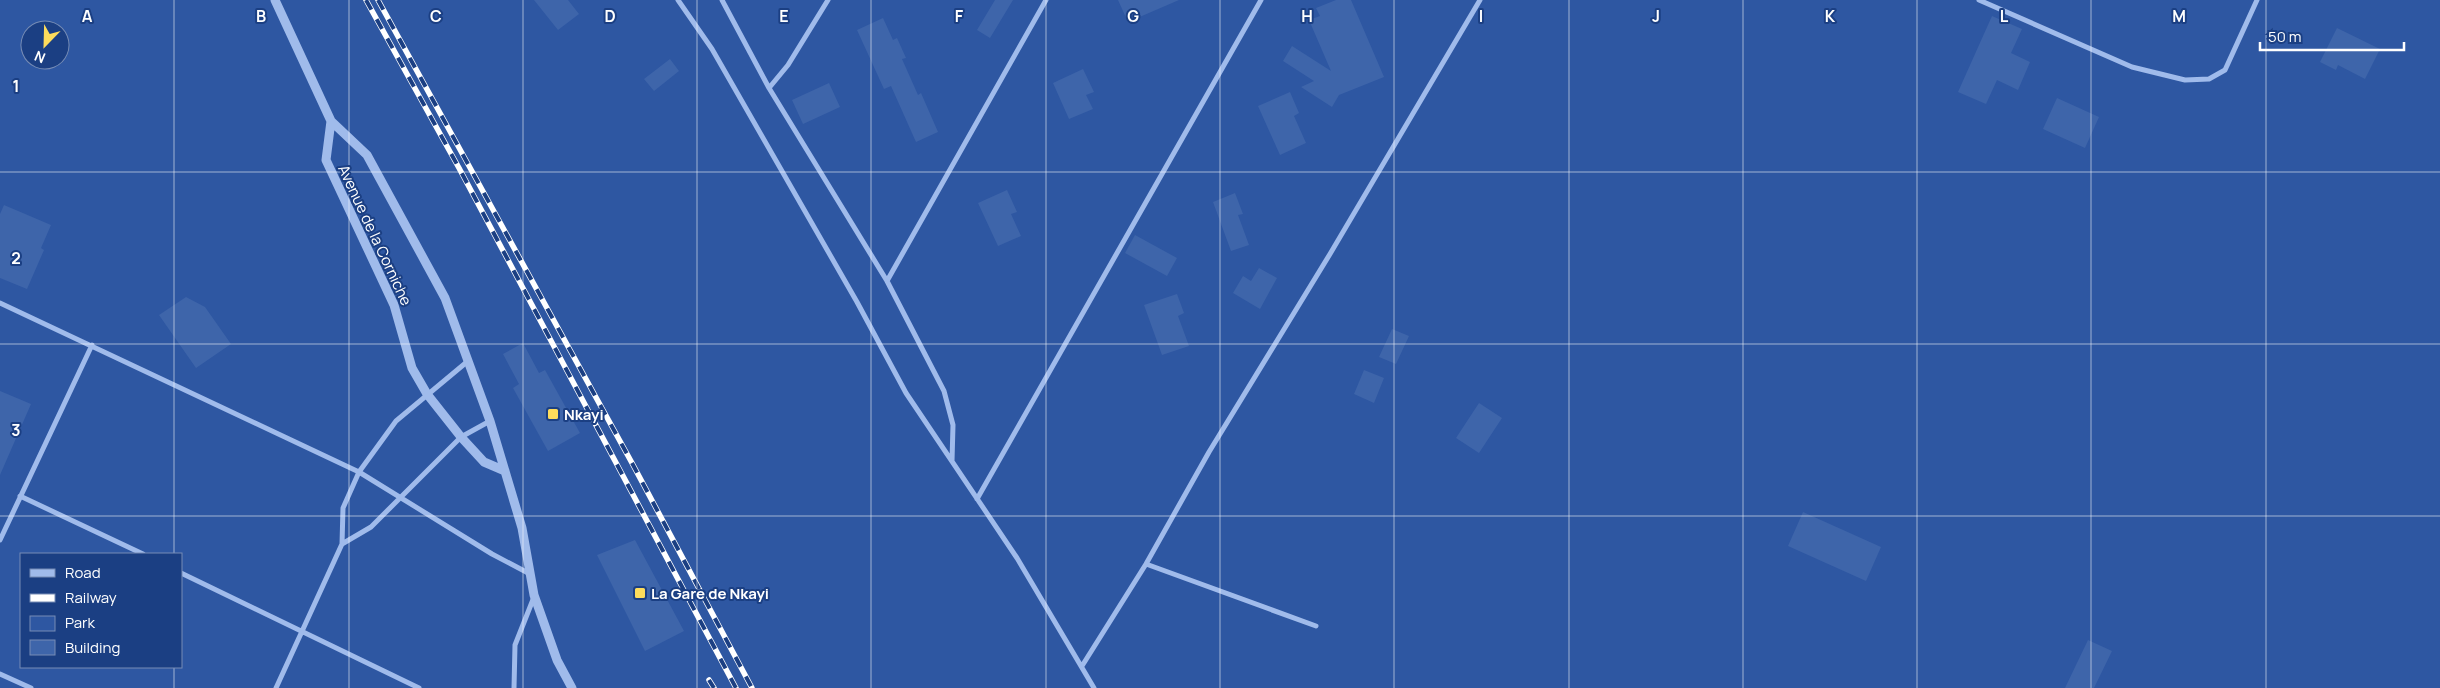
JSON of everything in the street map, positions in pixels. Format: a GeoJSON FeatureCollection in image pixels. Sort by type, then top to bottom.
{"type":"FeatureCollection","features":[{"type":"Feature","properties":{"kind":"street","name":"Avenue de la Corniche"},"geometry":{"type":"LineString","coordinates":[[275,0],[331,121],[367,155],[444,298],[490,421],[522,528],[534,595],[556,660],[572,688]]}},
{"type":"Feature","properties":{"kind":"street"},"geometry":{"type":"LineString","coordinates":[[678,0],[712,49],[858,302],[906,392],[1017,558],[1094,688]]}},
{"type":"Feature","properties":{"kind":"street"},"geometry":{"type":"LineString","coordinates":[[722,0],[769,88],[887,281],[944,391],[953,425],[952,461]]}},
{"type":"Feature","properties":{"kind":"street"},"geometry":{"type":"LineString","coordinates":[[769,88],[788,66],[828,0]]}},
{"type":"Feature","properties":{"kind":"street"},"geometry":{"type":"LineString","coordinates":[[887,281],[1046,0]]}},
{"type":"Feature","properties":{"kind":"street"},"geometry":{"type":"LineString","coordinates":[[977,499],[1262,0]]}},
{"type":"Feature","properties":{"kind":"street"},"geometry":{"type":"LineString","coordinates":[[1082,666],[1146,564],[1209,452],[1330,254],[1480,0]]}},
{"type":"Feature","properties":{"kind":"street"},"geometry":{"type":"LineString","coordinates":[[1979,0],[2132,67],[2185,80],[2210,79],[2225,70],[2257,0]]}},
{"type":"Feature","properties":{"kind":"street","name":"Avenue de la Corniche"},"geometry":{"type":"LineString","coordinates":[[331,121],[326,160],[394,305],[412,368],[427,394],[461,437],[484,462],[505,471]]}},
{"type":"Feature","properties":{"kind":"street"},"geometry":{"type":"LineString","coordinates":[[0,303],[92,344],[359,472],[492,554],[531,574]]}},
{"type":"Feature","properties":{"kind":"street"},"geometry":{"type":"LineString","coordinates":[[0,540],[92,344]]}},
{"type":"Feature","properties":{"kind":"street"},"geometry":{"type":"LineString","coordinates":[[276,688],[342,544],[343,508],[359,472],[396,421],[468,361]]}},
{"type":"Feature","properties":{"kind":"street"},"geometry":{"type":"LineString","coordinates":[[342,544],[371,526],[461,437],[490,421]]}},
{"type":"Feature","properties":{"kind":"street"},"geometry":{"type":"LineString","coordinates":[[20,496],[141,553]]}},
{"type":"Feature","properties":{"kind":"street"},"geometry":{"type":"LineString","coordinates":[[1146,564],[1316,626]]}},
{"type":"Feature","properties":{"kind":"street"},"geometry":{"type":"LineString","coordinates":[[182,573],[419,688]]}},
{"type":"Feature","properties":{"kind":"street"},"geometry":{"type":"LineString","coordinates":[[514,688],[515,646],[534,595]]}},
{"type":"Feature","properties":{"kind":"street"},"geometry":{"type":"LineString","coordinates":[[0,674],[31,688]]}},
{"type":"Feature","properties":{"kind":"green space"},"geometry":{"type":"Polygon","coordinates":[[[0,0],[2440,0],[2440,688],[0,688],[0,0]]]}},
{"type":"Feature","properties":{"kind":"building"},"geometry":{"type":"Polygon","coordinates":[[[534,0],[568,0],[579,14],[558,30],[534,0]]]}},
{"type":"Feature","properties":{"kind":"building"},"geometry":{"type":"Polygon","coordinates":[[[995,0],[1013,0],[990,38],[977,30],[995,0]]]}},
{"type":"Feature","properties":{"kind":"building"},"geometry":{"type":"Polygon","coordinates":[[[1118,0],[1179,0],[1128,22],[1118,0]]]}},
{"type":"Feature","properties":{"kind":"building"},"geometry":{"type":"Polygon","coordinates":[[[1336,0],[1351,0],[1384,77],[1339,95],[1332,107],[1301,87],[1314,81],[1283,61],[1292,46],[1331,71],[1309,20],[1320,16],[1316,8],[1336,0]]]}},
{"type":"Feature","properties":{"kind":"building"},"geometry":{"type":"Polygon","coordinates":[[[1992,16],[2022,29],[2011,53],[2030,62],[2018,90],[1997,80],[1986,104],[1958,92],[1992,16]]]}},
{"type":"Feature","properties":{"kind":"building"},"geometry":{"type":"Polygon","coordinates":[[[883,18],[893,40],[897,38],[906,58],[902,59],[918,95],[921,93],[938,132],[916,142],[891,86],[884,89],[857,30],[883,18]]]}},
{"type":"Feature","properties":{"kind":"building"},"geometry":{"type":"Polygon","coordinates":[[[2337,28],[2380,49],[2365,79],[2338,65],[2336,70],[2320,62],[2337,28]]]}},
{"type":"Feature","properties":{"kind":"building"},"geometry":{"type":"Polygon","coordinates":[[[670,59],[679,71],[654,91],[644,79],[670,59]]]}},
{"type":"Feature","properties":{"kind":"building"},"geometry":{"type":"Polygon","coordinates":[[[1083,69],[1094,92],[1086,95],[1093,109],[1069,119],[1053,83],[1083,69]]]}},
{"type":"Feature","properties":{"kind":"building"},"geometry":{"type":"Polygon","coordinates":[[[829,83],[840,107],[803,124],[792,100],[829,83]]]}},
{"type":"Feature","properties":{"kind":"building"},"geometry":{"type":"Polygon","coordinates":[[[1290,92],[1299,113],[1294,116],[1306,143],[1280,155],[1258,106],[1290,92]]]}},
{"type":"Feature","properties":{"kind":"building"},"geometry":{"type":"Polygon","coordinates":[[[2057,98],[2099,117],[2085,148],[2043,129],[2057,98]]]}},
{"type":"Feature","properties":{"kind":"building"},"geometry":{"type":"Polygon","coordinates":[[[1007,190],[1017,212],[1011,214],[1021,236],[998,246],[978,203],[1007,190]]]}},
{"type":"Feature","properties":{"kind":"building"},"geometry":{"type":"Polygon","coordinates":[[[1235,193],[1243,214],[1238,215],[1249,245],[1231,251],[1213,202],[1235,193]]]}},
{"type":"Feature","properties":{"kind":"building"},"geometry":{"type":"Polygon","coordinates":[[[4,205],[51,225],[41,248],[44,250],[27,289],[0,278],[0,214],[4,205]]]}},
{"type":"Feature","properties":{"kind":"building"},"geometry":{"type":"Polygon","coordinates":[[[1135,235],[1177,258],[1167,276],[1125,253],[1135,235]]]}},
{"type":"Feature","properties":{"kind":"building"},"geometry":{"type":"Polygon","coordinates":[[[1259,268],[1277,278],[1260,309],[1233,293],[1243,276],[1251,281],[1259,268]]]}},
{"type":"Feature","properties":{"kind":"building"},"geometry":{"type":"Polygon","coordinates":[[[1177,294],[1184,313],[1178,316],[1189,346],[1162,355],[1144,305],[1177,294]]]}},
{"type":"Feature","properties":{"kind":"building"},"geometry":{"type":"Polygon","coordinates":[[[186,297],[205,307],[231,344],[196,368],[159,315],[186,297]]]}},
{"type":"Feature","properties":{"kind":"building"},"geometry":{"type":"Polygon","coordinates":[[[1392,329],[1409,336],[1396,364],[1379,357],[1392,329]]]}},
{"type":"Feature","properties":{"kind":"building"},"geometry":{"type":"Polygon","coordinates":[[[523,343],[539,373],[545,370],[580,433],[548,451],[513,388],[519,384],[503,354],[523,343]]]}},
{"type":"Feature","properties":{"kind":"building"},"geometry":{"type":"Polygon","coordinates":[[[1364,370],[1384,378],[1374,403],[1354,394],[1364,370]]]}},
{"type":"Feature","properties":{"kind":"building"},"geometry":{"type":"Polygon","coordinates":[[[0,391],[31,404],[0,475],[0,391]]]}},
{"type":"Feature","properties":{"kind":"building"},"geometry":{"type":"Polygon","coordinates":[[[1479,403],[1502,418],[1479,453],[1456,438],[1479,403]]]}},
{"type":"Feature","properties":{"kind":"building"},"geometry":{"type":"Polygon","coordinates":[[[1803,512],[1881,547],[1866,581],[1788,546],[1803,512]]]}},
{"type":"Feature","properties":{"kind":"building","name":"La Gare de Nkayi"},"geometry":{"type":"Polygon","coordinates":[[[635,540],[684,631],[645,651],[597,555],[635,540]]]}},
{"type":"Feature","properties":{"kind":"building"},"geometry":{"type":"Polygon","coordinates":[[[2088,640],[2112,651],[2094,688],[2065,688],[2088,640]]]}},
{"type":"Feature","properties":{"kind":"railway"},"geometry":{"type":"LineString","coordinates":[[366,0],[459,168],[736,688]]}},
{"type":"Feature","properties":{"kind":"railway"},"geometry":{"type":"LineString","coordinates":[[378,0],[632,463],[752,688]]}},
{"type":"Feature","properties":{"kind":"railway"},"geometry":{"type":"LineString","coordinates":[[709,680],[714,688]]}},
{"type":"Feature","properties":{"kind":"place","name":"Nkayi"},"geometry":{"type":"Point","coordinates":[553,414]}},
{"type":"Feature","properties":{"kind":"place","name":"La Gare de Nkayi"},"geometry":{"type":"Point","coordinates":[640,593]}}]}
